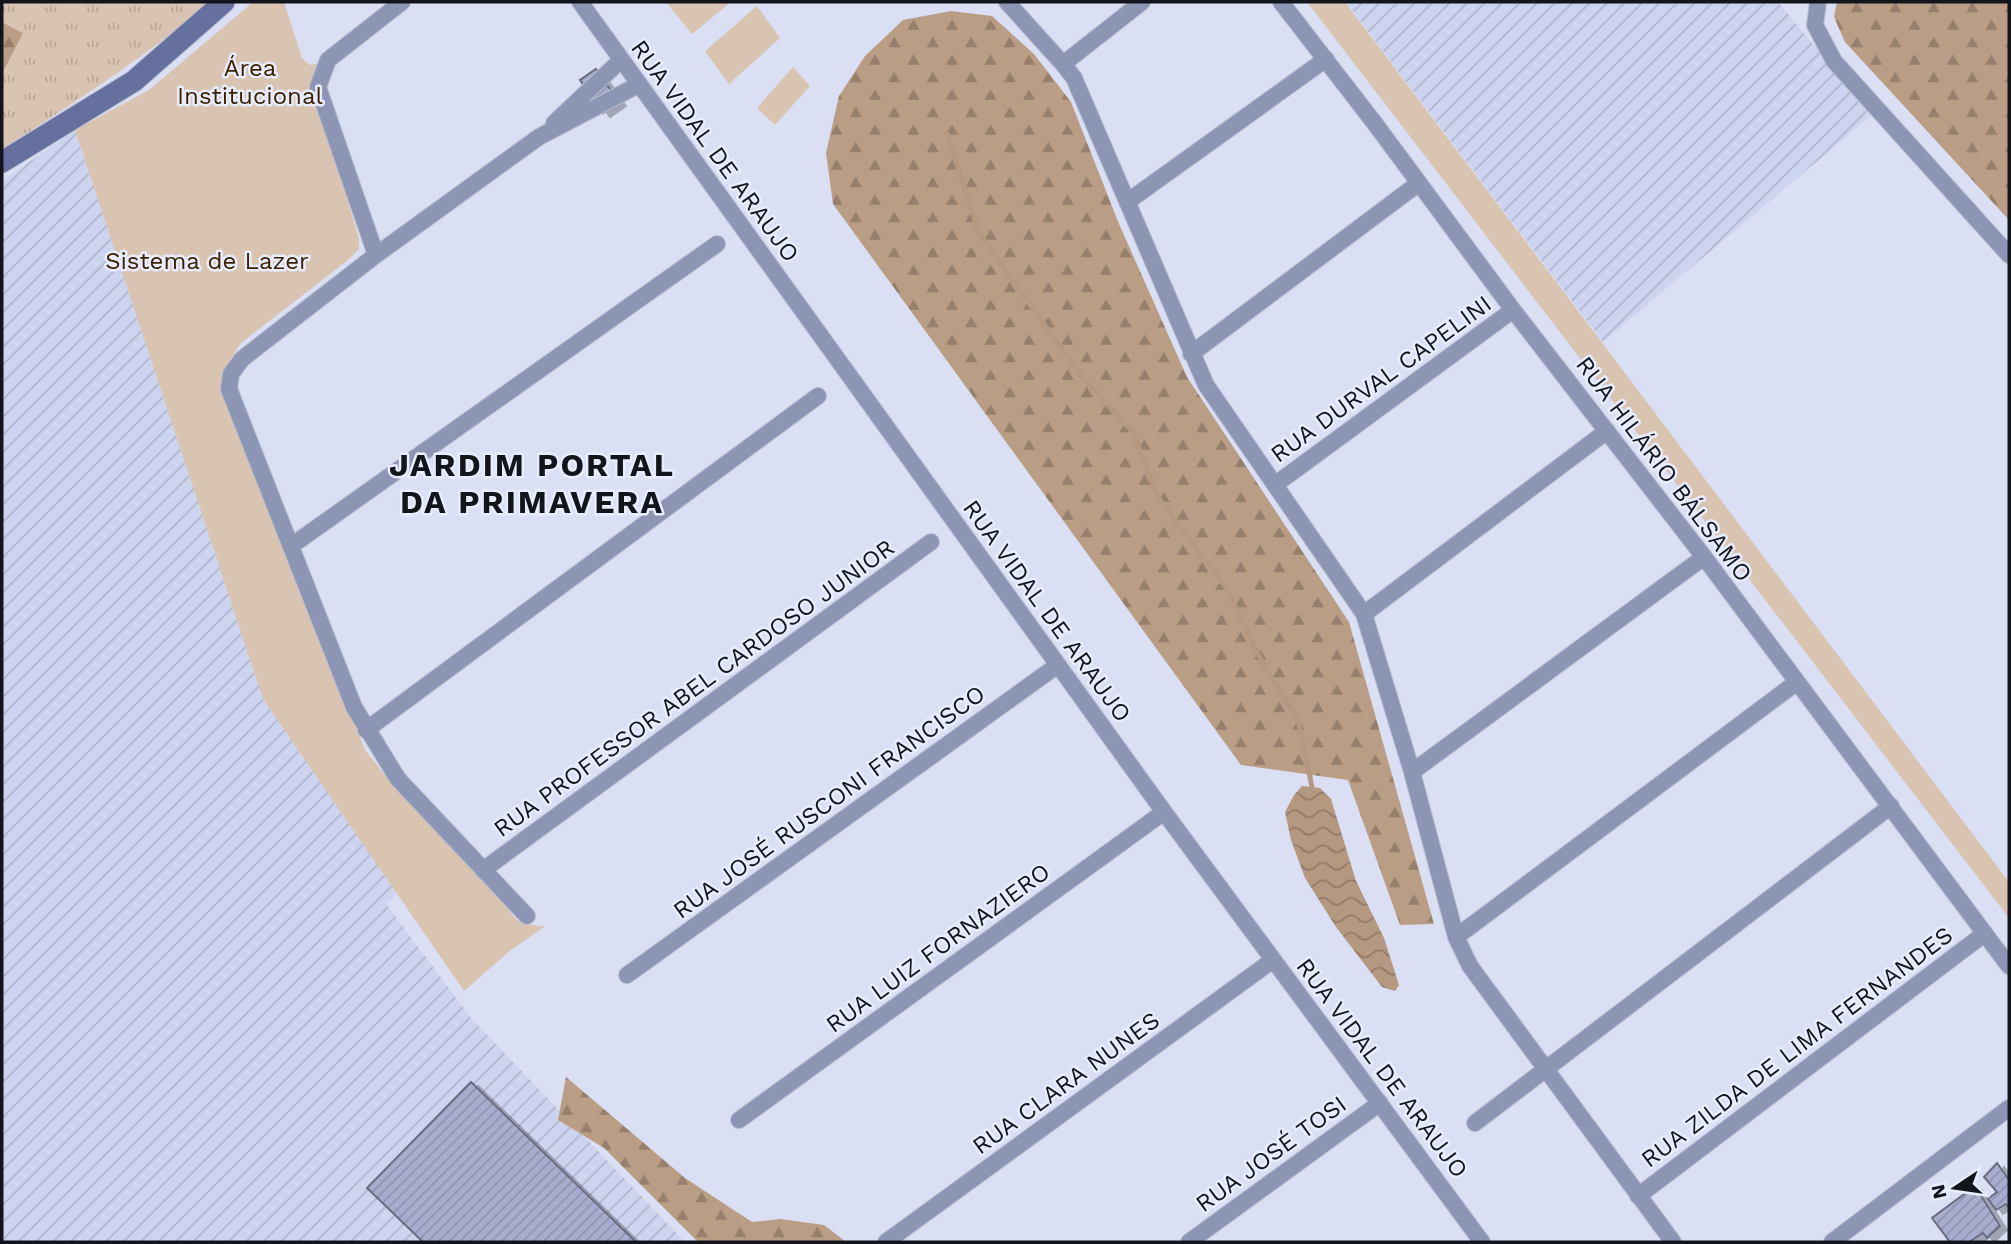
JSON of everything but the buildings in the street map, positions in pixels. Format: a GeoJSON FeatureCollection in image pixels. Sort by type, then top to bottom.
{"type":"FeatureCollection","features":[{"type":"Feature","properties":{"kind":"main road"},"geometry":{"type":"LineString","coordinates":[[2,162],[134,81],[224,2]]}},
{"type":"Feature","properties":{"kind":"street"},"geometry":{"type":"LineString","coordinates":[[376,255],[318,87],[328,60],[402,2]]}},
{"type":"Feature","properties":{"kind":"street","name":"RUA VIDAL DE ARAUJO"},"geometry":{"type":"LineString","coordinates":[[580,2],[1164,812],[1482,1242]]}},
{"type":"Feature","properties":{"kind":"street"},"geometry":{"type":"LineString","coordinates":[[1007,2],[1074,78],[1206,385],[1364,614],[1412,772],[1456,937],[1470,966],[1673,1242]]}},
{"type":"Feature","properties":{"kind":"street"},"geometry":{"type":"LineString","coordinates":[[1063,64],[1143,2]]}},
{"type":"Feature","properties":{"kind":"street","name":"RUA HILÁRIO BÁLSAMO"},"geometry":{"type":"LineString","coordinates":[[1281,2],[1704,558],[2009,966]]}},
{"type":"Feature","properties":{"kind":"street"},"geometry":{"type":"LineString","coordinates":[[1818,2],[1815,25],[1834,61],[2009,255]]}},
{"type":"Feature","properties":{"kind":"street"},"geometry":{"type":"LineString","coordinates":[[1127,202],[1326,59]]}},
{"type":"Feature","properties":{"kind":"street"},"geometry":{"type":"LineString","coordinates":[[527,916],[398,779],[366,730],[354,707],[229,389],[231,374],[242,359],[376,255],[539,137],[621,61]]}},
{"type":"Feature","properties":{"kind":"street"},"geometry":{"type":"LineString","coordinates":[[539,137],[638,85]]}},
{"type":"Feature","properties":{"kind":"street"},"geometry":{"type":"LineString","coordinates":[[1191,354],[1419,183]]}},
{"type":"Feature","properties":{"kind":"street"},"geometry":{"type":"LineString","coordinates":[[291,546],[717,244]]}},
{"type":"Feature","properties":{"kind":"street","name":"RUA DURVAL CAPELINI"},"geometry":{"type":"LineString","coordinates":[[1276,484],[1513,310]]}},
{"type":"Feature","properties":{"kind":"street"},"geometry":{"type":"LineString","coordinates":[[366,730],[818,396]]}},
{"type":"Feature","properties":{"kind":"street"},"geometry":{"type":"LineString","coordinates":[[1364,614],[1607,432]]}},
{"type":"Feature","properties":{"kind":"street","name":"RUA PROFESSOR ABEL CARDOSO JUNIOR"},"geometry":{"type":"LineString","coordinates":[[483,870],[931,542]]}},
{"type":"Feature","properties":{"kind":"street"},"geometry":{"type":"LineString","coordinates":[[1412,772],[1704,558]]}},
{"type":"Feature","properties":{"kind":"street","name":"RUA JOSÉ RUSCONI FRANCISCO"},"geometry":{"type":"LineString","coordinates":[[627,975],[1058,665]]}},
{"type":"Feature","properties":{"kind":"street"},"geometry":{"type":"LineString","coordinates":[[1456,937],[1797,682]]}},
{"type":"Feature","properties":{"kind":"street"},"geometry":{"type":"LineString","coordinates":[[1475,1123],[1891,806]]}},
{"type":"Feature","properties":{"kind":"street","name":"RUA LUIZ FORNAZIERO"},"geometry":{"type":"LineString","coordinates":[[739,1120],[1164,812]]}},
{"type":"Feature","properties":{"kind":"street","name":"RUA ZILDA DE LIMA FERNANDES"},"geometry":{"type":"LineString","coordinates":[[1638,1196],[1984,934]]}},
{"type":"Feature","properties":{"kind":"street","name":"RUA CLARA NUNES"},"geometry":{"type":"LineString","coordinates":[[886,1242],[1273,960]]}},
{"type":"Feature","properties":{"kind":"street","name":"RUA JOSÉ TOSI"},"geometry":{"type":"LineString","coordinates":[[1189,1242],[1380,1103]]}},
{"type":"Feature","properties":{"kind":"street"},"geometry":{"type":"LineString","coordinates":[[1832,1242],[2009,1108]]}},
{"type":"Feature","properties":{"kind":"shaded area"},"geometry":{"type":"Polygon","coordinates":[[[1346,2],[1778,2],[1872,115],[1603,342],[1346,2]]]}},
{"type":"Feature","properties":{"kind":"shaded area"},"geometry":{"type":"Polygon","coordinates":[[[75,130],[263,699],[397,893],[386,904],[471,1018],[685,1242],[2,1242],[2,181],[75,130]]]}},
{"type":"Feature","properties":{"kind":"green space"},"geometry":{"type":"Polygon","coordinates":[[[2,2],[211,2],[109,79],[2,149],[2,74],[23,33],[2,22],[2,2]]]}},
{"type":"Feature","properties":{"kind":"green space","name":"Sistema de Lazer"},"geometry":{"type":"Polygon","coordinates":[[[253,2],[284,2],[302,58],[310,65],[321,63],[313,82],[359,239],[359,249],[240,344],[223,379],[232,413],[365,750],[393,785],[506,904],[513,916],[526,924],[545,926],[511,950],[464,991],[263,699],[75,130],[149,90],[253,2]]]}},
{"type":"Feature","properties":{"kind":"green space"},"geometry":{"type":"Polygon","coordinates":[[[666,2],[731,2],[692,34],[666,2]]]}},
{"type":"Feature","properties":{"kind":"green space"},"geometry":{"type":"Polygon","coordinates":[[[1307,2],[1345,2],[2009,882],[2009,918],[1307,2]]]}},
{"type":"Feature","properties":{"kind":"green space"},"geometry":{"type":"Polygon","coordinates":[[[1837,2],[2009,2],[2009,220],[1845,42],[1834,17],[1837,2]]]}},
{"type":"Feature","properties":{"kind":"green space"},"geometry":{"type":"Polygon","coordinates":[[[757,6],[780,38],[729,84],[705,51],[757,6]]]}},
{"type":"Feature","properties":{"kind":"green space"},"geometry":{"type":"Polygon","coordinates":[[[951,11],[992,16],[1034,54],[1071,102],[1119,224],[1187,377],[1349,622],[1434,924],[1400,925],[1348,780],[1241,765],[833,204],[826,153],[839,96],[865,56],[903,20],[951,11]]]}},
{"type":"Feature","properties":{"kind":"green space"},"geometry":{"type":"Polygon","coordinates":[[[2,22],[23,33],[2,74],[2,22]]]}},
{"type":"Feature","properties":{"kind":"green space"},"geometry":{"type":"Polygon","coordinates":[[[793,67],[810,86],[775,125],[757,108],[793,67]]]}},
{"type":"Feature","properties":{"kind":"green space"},"geometry":{"type":"Polygon","coordinates":[[[566,1077],[685,1178],[752,1222],[780,1219],[824,1225],[846,1242],[698,1242],[604,1148],[558,1120],[566,1077]]]}},
{"type":"Feature","properties":{"kind":"water"},"geometry":{"type":"Polygon","coordinates":[[[1302,786],[1320,788],[1331,799],[1356,881],[1384,938],[1399,985],[1395,991],[1382,987],[1336,927],[1305,878],[1291,840],[1285,812],[1302,786]]]}},
{"type":"Feature","properties":{"kind":"waterway"},"geometry":{"type":"LineString","coordinates":[[947,134],[979,233],[1081,376],[1132,431],[1159,499],[1226,588],[1266,670],[1298,719],[1313,792]]}},
{"type":"Feature","properties":{"kind":"district","name":"JARDIM PORTAL DA PRIMAVERA"},"geometry":{"type":"Point","coordinates":[532,484]}},
{"type":"Feature","properties":{"kind":"park label","name":"Área Institucional"},"geometry":{"type":"Point","coordinates":[250,82]}}]}
